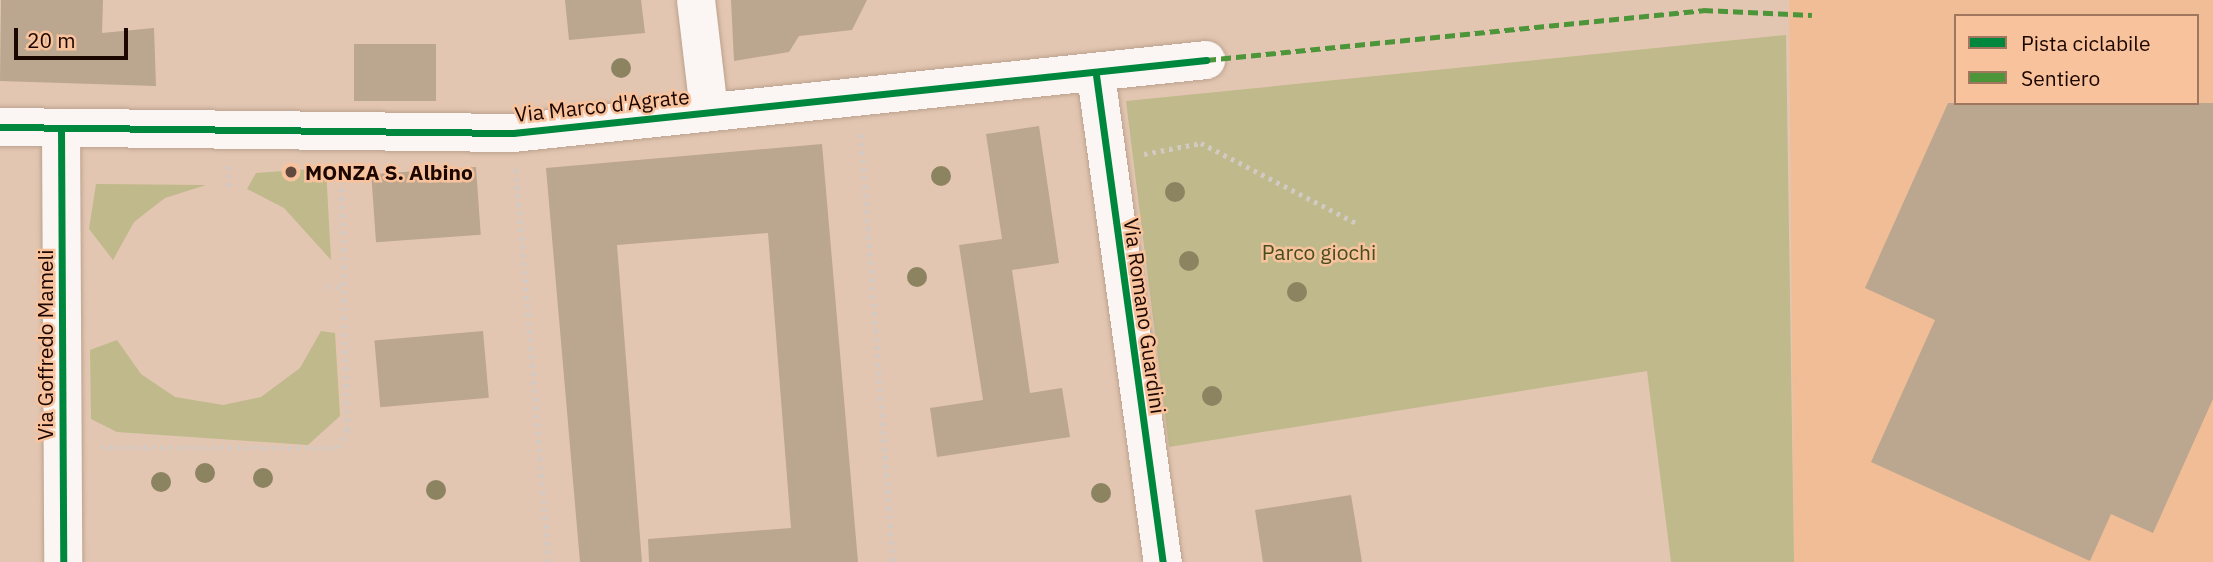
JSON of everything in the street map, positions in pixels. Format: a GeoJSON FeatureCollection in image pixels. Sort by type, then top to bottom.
{"type":"FeatureCollection","features":[{"type":"Feature","properties":{"kind":"street"},"geometry":{"type":"LineString","coordinates":[[696,0],[709,111]]}},
{"type":"Feature","properties":{"kind":"street","name":"Via Marco d'Agrate"},"geometry":{"type":"LineString","coordinates":[[0,127],[513,133],[709,111],[1096,75],[1206,60]]}},
{"type":"Feature","properties":{"kind":"street","name":"Via Romano Guardini"},"geometry":{"type":"LineString","coordinates":[[1096,75],[1105,162],[1163,562]]}},
{"type":"Feature","properties":{"kind":"street","name":"Via Goffredo Mameli"},"geometry":{"type":"LineString","coordinates":[[61,128],[63,562]]}},
{"type":"Feature","properties":{"kind":"path"},"geometry":{"type":"LineString","coordinates":[[858,99],[893,562]]}},
{"type":"Feature","properties":{"kind":"path"},"geometry":{"type":"LineString","coordinates":[[101,447],[339,448],[346,430],[341,129]]}},
{"type":"Feature","properties":{"kind":"path"},"geometry":{"type":"LineString","coordinates":[[513,133],[549,562]]}},
{"type":"Feature","properties":{"kind":"path"},"geometry":{"type":"LineString","coordinates":[[1105,162],[1201,143],[1358,224]]}},
{"type":"Feature","properties":{"kind":"path"},"geometry":{"type":"LineString","coordinates":[[327,286],[343,287]]}},
{"type":"Feature","properties":{"kind":"shaded area"},"geometry":{"type":"Polygon","coordinates":[[[1789,0],[2213,0],[2213,562],[1794,562],[1789,0]]]}},
{"type":"Feature","properties":{"kind":"green space","name":"Parco giochi"},"geometry":{"type":"Polygon","coordinates":[[[1786,35],[1794,562],[1671,562],[1647,371],[1169,447],[1126,101],[1786,35]]]}},
{"type":"Feature","properties":{"kind":"green space"},"geometry":{"type":"Polygon","coordinates":[[[326,168],[331,260],[284,208],[247,189],[256,173],[326,168]]]}},
{"type":"Feature","properties":{"kind":"green space"},"geometry":{"type":"Polygon","coordinates":[[[96,184],[206,185],[165,198],[134,222],[113,260],[89,229],[96,184]]]}},
{"type":"Feature","properties":{"kind":"green space"},"geometry":{"type":"Polygon","coordinates":[[[321,331],[335,333],[340,416],[308,445],[117,432],[91,419],[90,350],[117,340],[141,374],[175,397],[223,405],[261,397],[300,368],[321,331]]]}},
{"type":"Feature","properties":{"kind":"building"},"geometry":{"type":"Polygon","coordinates":[[[1,0],[103,0],[102,33],[154,28],[156,86],[0,81],[1,0]]]}},
{"type":"Feature","properties":{"kind":"building"},"geometry":{"type":"Polygon","coordinates":[[[565,0],[641,0],[645,33],[569,40],[565,0]]]}},
{"type":"Feature","properties":{"kind":"building"},"geometry":{"type":"Polygon","coordinates":[[[731,0],[867,0],[852,30],[799,36],[789,52],[734,61],[731,0]]]}},
{"type":"Feature","properties":{"kind":"building"},"geometry":{"type":"Polygon","coordinates":[[[354,44],[436,44],[436,101],[354,101],[354,44]]]}},
{"type":"Feature","properties":{"kind":"building"},"geometry":{"type":"Polygon","coordinates":[[[1948,103],[2213,103],[2213,399],[2153,533],[2111,514],[2090,561],[1871,462],[1935,320],[1865,288],[1948,103]]]}},
{"type":"Feature","properties":{"kind":"building"},"geometry":{"type":"Polygon","coordinates":[[[1039,126],[1059,263],[1012,270],[1030,393],[1062,388],[1070,437],[937,457],[930,408],[983,400],[959,245],[1002,239],[986,134],[1039,126]]]}},
{"type":"Feature","properties":{"kind":"building"},"geometry":{"type":"Polygon","coordinates":[[[822,144],[858,562],[649,562],[648,539],[791,528],[768,233],[617,245],[642,562],[580,562],[546,168],[822,144]]]}},
{"type":"Feature","properties":{"kind":"building"},"geometry":{"type":"Polygon","coordinates":[[[476,167],[481,235],[376,242],[371,174],[476,167]]]}},
{"type":"Feature","properties":{"kind":"building"},"geometry":{"type":"Polygon","coordinates":[[[483,331],[489,398],[380,407],[374,340],[483,331]]]}},
{"type":"Feature","properties":{"kind":"building"},"geometry":{"type":"Polygon","coordinates":[[[1351,495],[1362,562],[1263,562],[1255,510],[1351,495]]]}},
{"type":"Feature","properties":{"kind":"marked path"},"geometry":{"type":"LineString","coordinates":[[1206,60],[1703,10],[1812,15]]}},
{"type":"Feature","properties":{"kind":"cycle path"},"geometry":{"type":"LineString","coordinates":[[0,127],[513,133],[1206,60]]}},
{"type":"Feature","properties":{"kind":"cycle path"},"geometry":{"type":"LineString","coordinates":[[1096,75],[1163,562]]}},
{"type":"Feature","properties":{"kind":"cycle path"},"geometry":{"type":"LineString","coordinates":[[61,128],[63,562]]}},
{"type":"Feature","properties":{"kind":"place","name":"MONZA S. Albino"},"geometry":{"type":"Point","coordinates":[291,172]}}]}
